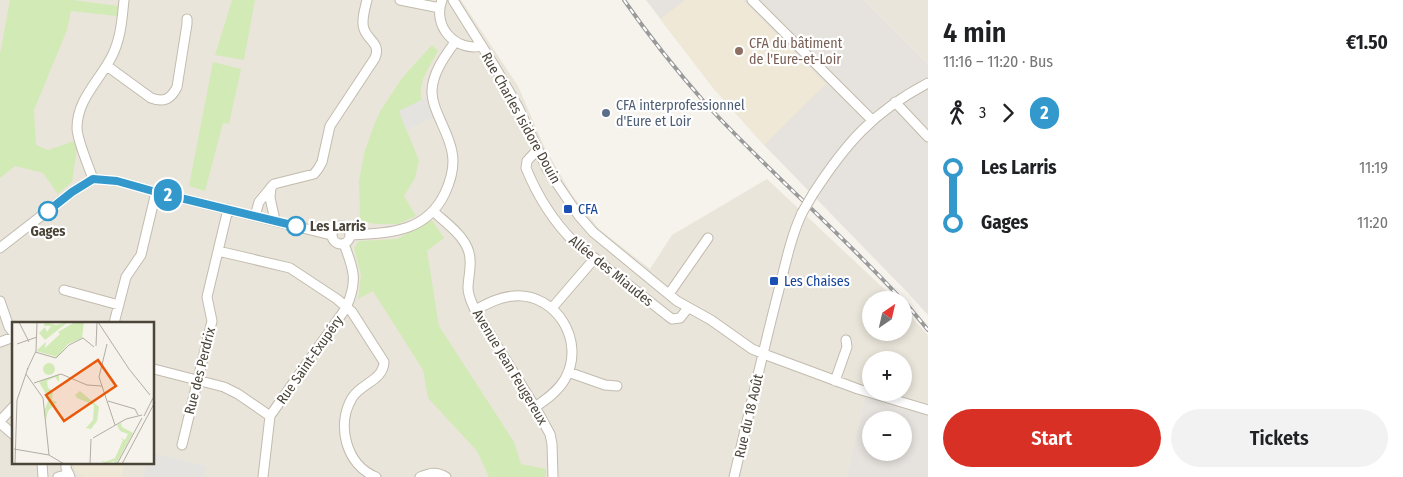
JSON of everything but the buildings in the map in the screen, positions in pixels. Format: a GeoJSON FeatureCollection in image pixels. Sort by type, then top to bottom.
{"type":"FeatureCollection","features":[{"type":"Feature","properties":{"kind":"street"},"geometry":{"type":"LineString","coordinates":[[93,179],[77,128],[80,110],[86,94],[106,66],[116,46],[120,34],[124,0]]}},
{"type":"Feature","properties":{"kind":"street"},"geometry":{"type":"LineString","coordinates":[[255,216],[259,202],[274,184],[314,174],[322,162],[330,126],[378,52],[363,26],[367,0]]}},
{"type":"Feature","properties":{"kind":"street"},"geometry":{"type":"LineString","coordinates":[[400,0],[441,4],[441,25],[447,35],[455,42],[474,48],[482,46]]}},
{"type":"Feature","properties":{"kind":"street","name":"Rue Charles Isidore Douin"},"geometry":{"type":"LineString","coordinates":[[453,0],[518,107],[547,169],[584,223],[598,236],[669,294],[688,308],[711,320],[747,346],[763,354],[858,389],[928,410]]}},
{"type":"Feature","properties":{"kind":"street"},"geometry":{"type":"LineString","coordinates":[[752,0],[872,120]]}},
{"type":"Feature","properties":{"kind":"street"},"geometry":{"type":"LineString","coordinates":[[106,66],[151,98],[159,101],[167,99],[177,87],[187,19]]}},
{"type":"Feature","properties":{"kind":"street"},"geometry":{"type":"LineString","coordinates":[[350,235],[385,233],[406,229],[421,222],[442,200],[453,170],[453,153],[447,133],[435,106],[432,92],[433,79],[455,42]]}},
{"type":"Feature","properties":{"kind":"street","name":"Rue du 18 Août"},"geometry":{"type":"LineString","coordinates":[[734,477],[797,222],[813,194],[854,138],[872,120],[895,102],[928,83]]}},
{"type":"Feature","properties":{"kind":"street"},"geometry":{"type":"LineString","coordinates":[[895,102],[928,137]]}},
{"type":"Feature","properties":{"kind":"street","name":"Allée des Miaudes"},"geometry":{"type":"LineString","coordinates":[[538,149],[527,161],[526,168],[528,174],[555,221],[574,242],[672,319],[680,318],[688,308]]}},
{"type":"Feature","properties":{"kind":"street"},"geometry":{"type":"LineString","coordinates":[[0,248],[72,192],[93,179],[117,181],[274,220],[331,235],[336,242],[344,244],[350,235]]}},
{"type":"Feature","properties":{"kind":"street"},"geometry":{"type":"LineString","coordinates":[[271,187],[270,198],[274,220]]}},
{"type":"Feature","properties":{"kind":"street"},"geometry":{"type":"LineString","coordinates":[[114,322],[126,277],[141,255],[156,192]]}},
{"type":"Feature","properties":{"kind":"street","name":"Rue des Perdrix"},"geometry":{"type":"LineString","coordinates":[[182,445],[212,321],[207,297],[228,209]]}},
{"type":"Feature","properties":{"kind":"street","name":"Avenue Jean Feugereux"},"geometry":{"type":"LineString","coordinates":[[433,211],[463,240],[468,250],[470,259],[468,288],[470,300],[474,310],[550,434],[553,477]]}},
{"type":"Feature","properties":{"kind":"street"},"geometry":{"type":"LineString","coordinates":[[331,235],[335,227],[341,225],[346,227],[350,235]]}},
{"type":"Feature","properties":{"kind":"street"},"geometry":{"type":"LineString","coordinates":[[669,294],[708,238]]}},
{"type":"Feature","properties":{"kind":"street","name":"Rue Saint-Exupéry"},"geometry":{"type":"LineString","coordinates":[[263,477],[270,416],[346,308],[352,294],[354,277],[352,264],[344,244]]}},
{"type":"Feature","properties":{"kind":"street"},"geometry":{"type":"LineString","coordinates":[[218,251],[290,268],[337,299],[352,312],[384,362],[384,369],[379,376],[364,385],[353,397],[346,412],[345,441],[360,466],[376,477]]}},
{"type":"Feature","properties":{"kind":"street"},"geometry":{"type":"LineString","coordinates":[[552,308],[595,258]]}},
{"type":"Feature","properties":{"kind":"street"},"geometry":{"type":"LineString","coordinates":[[64,290],[119,304]]}},
{"type":"Feature","properties":{"kind":"street"},"geometry":{"type":"LineString","coordinates":[[474,310],[503,297],[523,296],[545,303],[563,320],[570,336],[572,359],[568,372],[560,388],[535,407]]}},
{"type":"Feature","properties":{"kind":"street"},"geometry":{"type":"LineString","coordinates":[[0,300],[12,331]]}},
{"type":"Feature","properties":{"kind":"street"},"geometry":{"type":"LineString","coordinates":[[0,342],[12,338]]}},
{"type":"Feature","properties":{"kind":"street"},"geometry":{"type":"LineString","coordinates":[[835,380],[848,343]]}},
{"type":"Feature","properties":{"kind":"street"},"geometry":{"type":"LineString","coordinates":[[155,369],[224,386],[233,390],[270,416]]}},
{"type":"Feature","properties":{"kind":"street"},"geometry":{"type":"LineString","coordinates":[[568,372],[605,385],[617,386]]}},
{"type":"Feature","properties":{"kind":"street"},"geometry":{"type":"LineString","coordinates":[[12,408],[0,422],[12,433]]}},
{"type":"Feature","properties":{"kind":"street"},"geometry":{"type":"LineString","coordinates":[[42,464],[43,477]]}},
{"type":"Feature","properties":{"kind":"street"},"geometry":{"type":"LineString","coordinates":[[420,477],[431,472],[437,472],[446,477]]}},
{"type":"Feature","properties":{"kind":"street"},"geometry":{"type":"LineString","coordinates":[[58,477],[69,475]]}},
{"type":"Feature","properties":{"kind":"shaded area"},"geometry":{"type":"Polygon","coordinates":[[[0,0],[461,0],[518,86],[544,146],[572,195],[599,229],[650,269],[672,235],[767,179],[886,291],[862,291],[862,341],[912,341],[912,318],[928,335],[928,415],[879,401],[912,401],[912,351],[862,351],[862,401],[864,401],[846,477],[0,477],[0,0]]]}},
{"type":"Feature","properties":{"kind":"shaded area"},"geometry":{"type":"Polygon","coordinates":[[[646,0],[864,0],[928,64],[928,315],[912,297],[912,291],[906,291],[764,145],[714,89],[646,0]]]}},
{"type":"Feature","properties":{"kind":"shaded area","name":"CFA du bâtiment de l'Eure-et-Loir"},"geometry":{"type":"Polygon","coordinates":[[[685,0],[743,0],[826,84],[764,145],[714,89],[660,19],[685,0]]]}},
{"type":"Feature","properties":{"kind":"shaded area"},"geometry":{"type":"Polygon","coordinates":[[[864,0],[928,0],[928,64],[864,0]]]}},
{"type":"Feature","properties":{"kind":"shaded area"},"geometry":{"type":"Polygon","coordinates":[[[426,98],[433,118],[406,130],[399,111],[426,98]]]}},
{"type":"Feature","properties":{"kind":"shaded area"},"geometry":{"type":"Polygon","coordinates":[[[864,401],[879,401],[928,415],[928,477],[846,477],[864,401]]]}},
{"type":"Feature","properties":{"kind":"shaded area"},"geometry":{"type":"Polygon","coordinates":[[[155,453],[206,466],[204,477],[143,477],[146,464],[155,464],[155,453]]]}},
{"type":"Feature","properties":{"kind":"shaded area"},"geometry":{"type":"Polygon","coordinates":[[[74,464],[125,464],[121,477],[84,477],[75,470],[74,464]]]}},
{"type":"Feature","properties":{"kind":"green space"},"geometry":{"type":"Polygon","coordinates":[[[10,0],[73,0],[118,6],[117,16],[71,11],[67,30],[34,110],[36,145],[48,150],[74,141],[77,148],[72,182],[58,194],[43,173],[15,166],[0,178],[0,54],[10,0]]]}},
{"type":"Feature","properties":{"kind":"green space"},"geometry":{"type":"Polygon","coordinates":[[[232,0],[255,0],[244,60],[215,55],[232,0]]]}},
{"type":"Feature","properties":{"kind":"green space"},"geometry":{"type":"Polygon","coordinates":[[[432,45],[438,51],[423,81],[421,88],[422,100],[399,111],[419,161],[415,178],[404,196],[416,216],[398,224],[376,224],[360,221],[359,181],[364,154],[374,125],[381,110],[402,78],[432,45]]]}},
{"type":"Feature","properties":{"kind":"green space"},"geometry":{"type":"Polygon","coordinates":[[[213,62],[241,69],[229,124],[223,123],[205,191],[189,186],[213,62]]]}},
{"type":"Feature","properties":{"kind":"green space"},"geometry":{"type":"Polygon","coordinates":[[[432,220],[444,238],[427,251],[439,326],[514,442],[521,464],[546,469],[546,477],[489,477],[477,451],[428,398],[423,370],[373,291],[358,299],[361,275],[354,248],[359,241],[397,239],[432,220]]]}},
{"type":"Feature","properties":{"kind":"railway"},"geometry":{"type":"LineString","coordinates":[[624,0],[643,27],[706,104],[893,291]]}},
{"type":"Feature","properties":{"kind":"railway"},"geometry":{"type":"LineString","coordinates":[[912,311],[928,330]]}},
{"type":"Feature","properties":{"kind":"bus line","name":"2"},"geometry":{"type":"LineString","coordinates":[[48,211],[72,192],[93,179],[117,181],[296,226]]}},
{"type":"Feature","properties":{"kind":"place","name":"CFA du bâtiment de l'Eure-et-Loir"},"geometry":{"type":"Point","coordinates":[739,51]}},
{"type":"Feature","properties":{"kind":"place","name":"CFA interprofessionnel d'Eure et Loir"},"geometry":{"type":"Point","coordinates":[606,113]}},
{"type":"Feature","properties":{"kind":"place","name":"CFA"},"geometry":{"type":"Point","coordinates":[568,209]}},
{"type":"Feature","properties":{"kind":"place","name":"Gages"},"geometry":{"type":"Point","coordinates":[48,211]}},
{"type":"Feature","properties":{"kind":"place","name":"Les Larris"},"geometry":{"type":"Point","coordinates":[296,226]}},
{"type":"Feature","properties":{"kind":"place","name":"Les Chaises"},"geometry":{"type":"Point","coordinates":[774,281]}}]}
